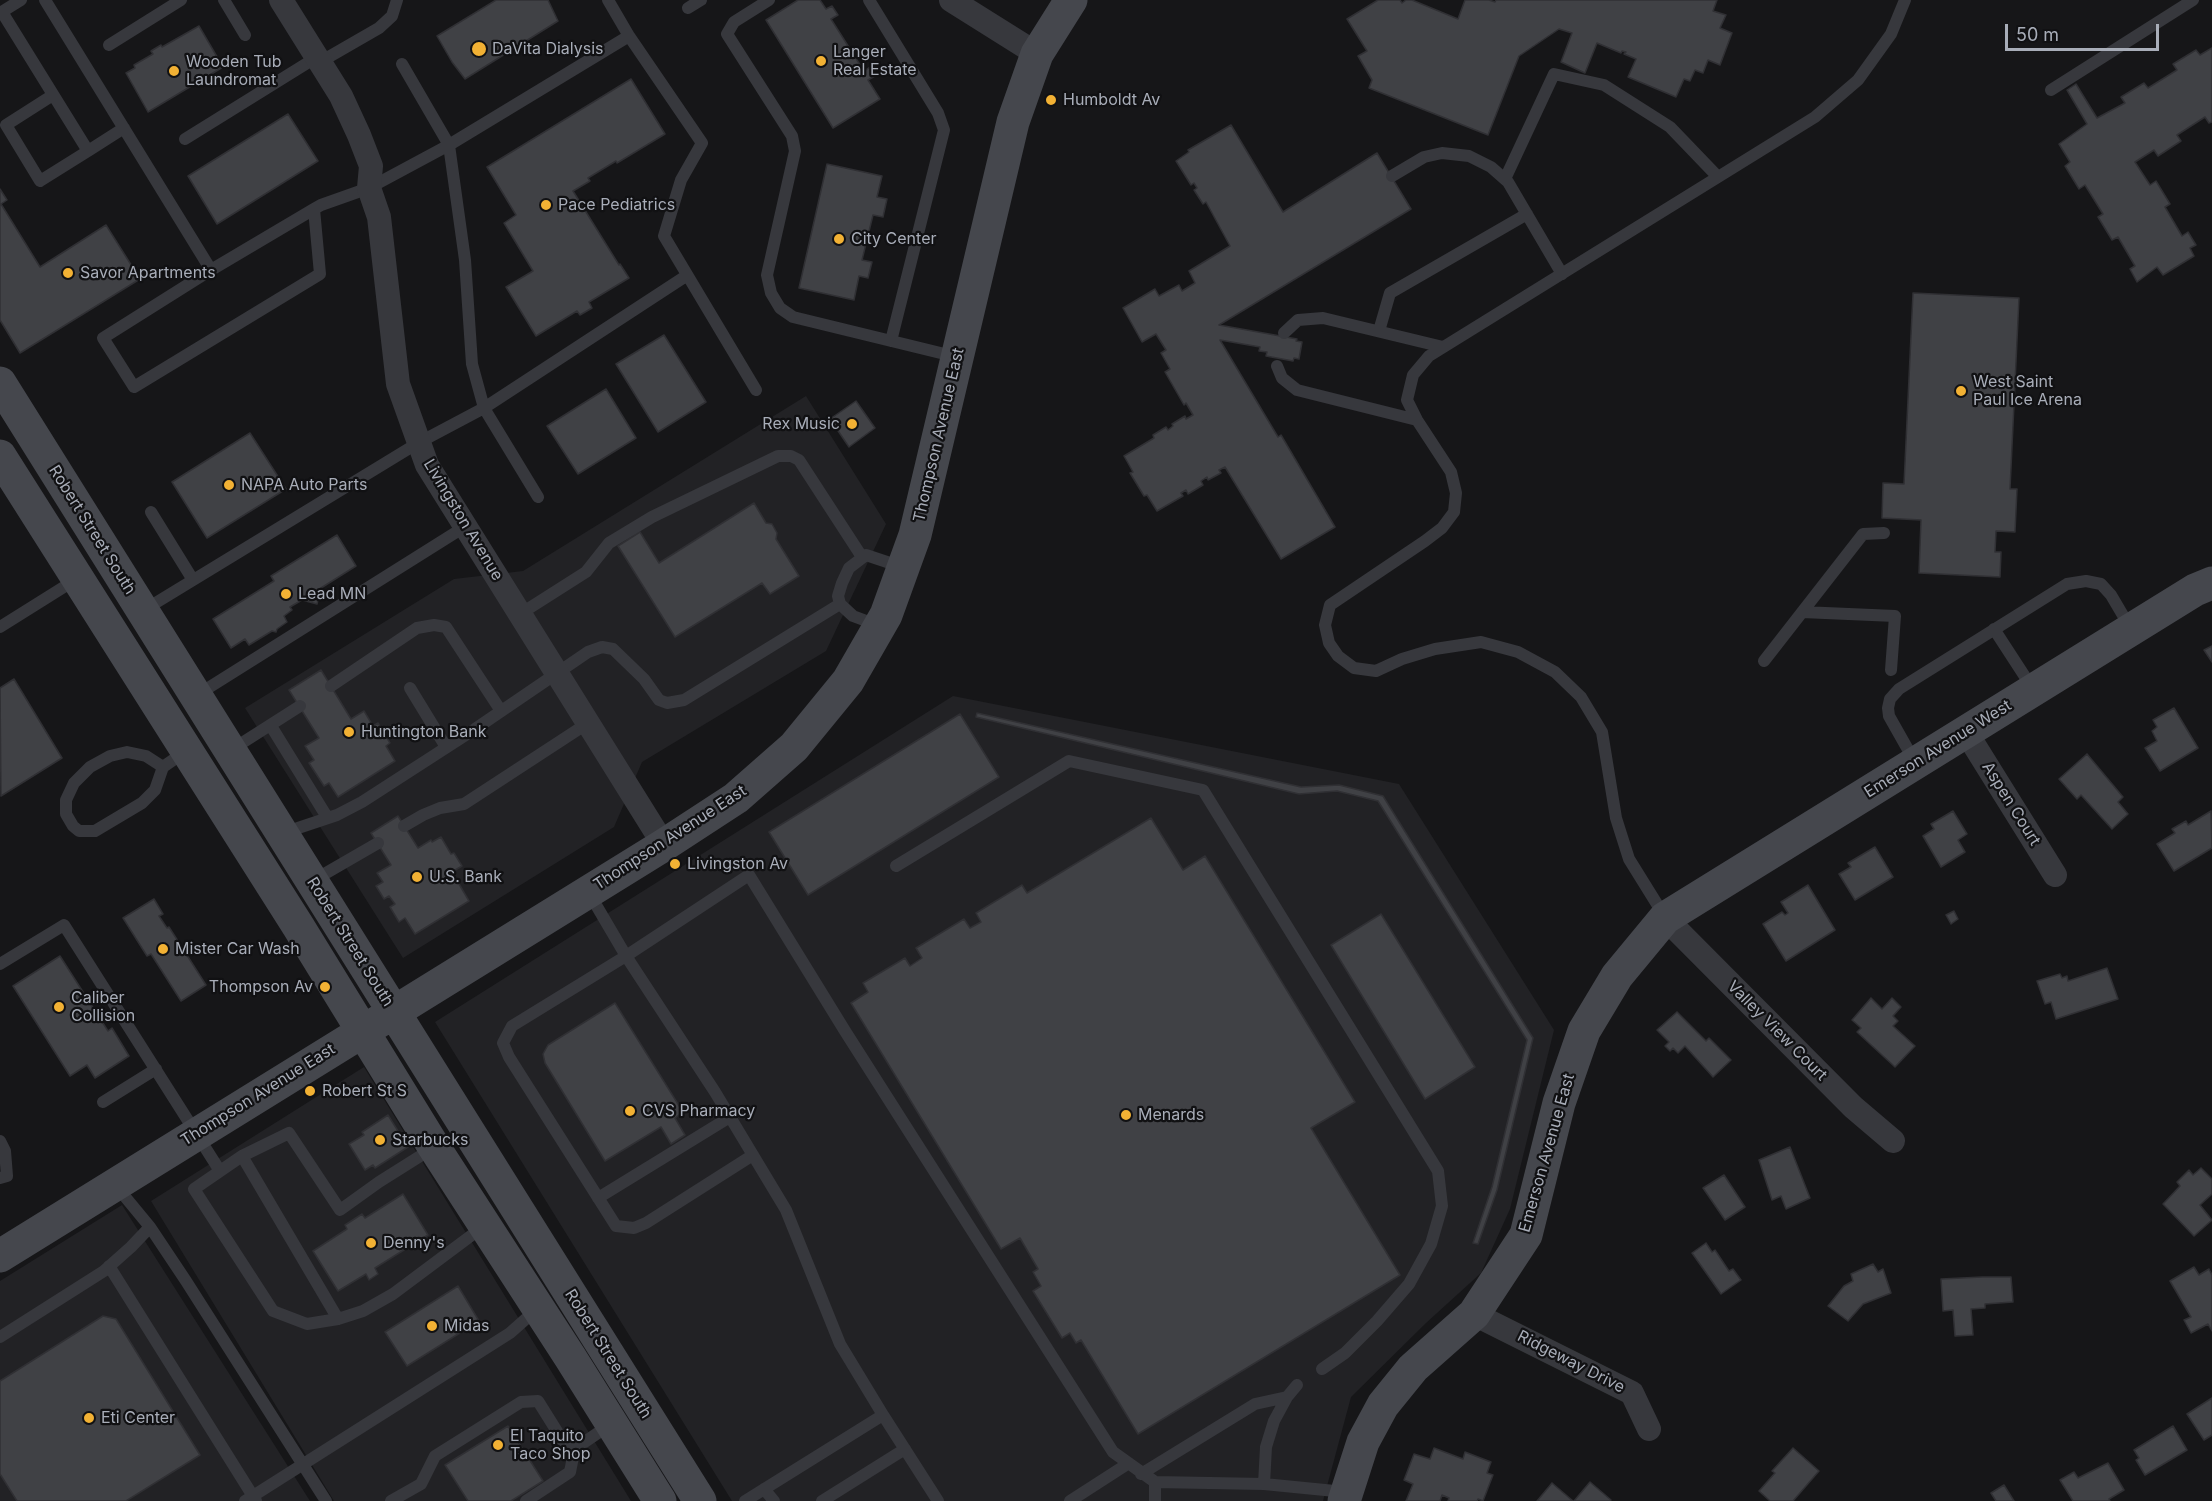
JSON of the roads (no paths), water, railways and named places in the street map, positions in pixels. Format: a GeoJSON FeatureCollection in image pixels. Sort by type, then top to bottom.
{"type":"FeatureCollection","features":[{"type":"Feature","properties":{"kind":"street","name":"Livingston Avenue"},"geometry":{"type":"LineString","coordinates":[[281,0],[341,96],[371,166],[369,188],[379,217],[398,384],[427,465],[664,845]]}},
{"type":"Feature","properties":{"kind":"street"},"geometry":{"type":"LineString","coordinates":[[951,0],[1037,54]]}},
{"type":"Feature","properties":{"kind":"street","name":"Thompson Avenue East"},"geometry":{"type":"LineString","coordinates":[[0,1256],[664,845],[736,798],[794,747],[848,681],[886,615],[904,567],[915,535],[1013,122],[1037,54],[1071,0]]}},
{"type":"Feature","properties":{"kind":"street","name":"Robert Street South"},"geometry":{"type":"LineString","coordinates":[[0,383],[700,1501]]}},
{"type":"Feature","properties":{"kind":"street","name":"Robert Street South"},"geometry":{"type":"LineString","coordinates":[[0,456],[77,578],[175,759],[362,1031],[660,1501]]}},
{"type":"Feature","properties":{"kind":"street","name":"Emerson Avenue West"},"geometry":{"type":"LineString","coordinates":[[1665,918],[2195,590],[2212,583]]}},
{"type":"Feature","properties":{"kind":"street","name":"Aspen Court"},"geometry":{"type":"LineString","coordinates":[[1966,732],[2055,875]]}},
{"type":"Feature","properties":{"kind":"street","name":"Valley View Court"},"geometry":{"type":"LineString","coordinates":[[1665,918],[1853,1107],[1893,1141]]}},
{"type":"Feature","properties":{"kind":"street","name":"Emerson Avenue East"},"geometry":{"type":"LineString","coordinates":[[1345,1497],[1363,1442],[1383,1405],[1413,1368],[1474,1314],[1526,1234],[1559,1103],[1584,1031],[1617,976],[1665,918]]}},
{"type":"Feature","properties":{"kind":"street","name":"Ridgeway Drive"},"geometry":{"type":"LineString","coordinates":[[1474,1314],[1632,1393],[1649,1429]]}},
{"type":"Feature","properties":{"kind":"lane"},"geometry":{"type":"LineString","coordinates":[[21,0],[1,12],[88,151]]}},
{"type":"Feature","properties":{"kind":"lane"},"geometry":{"type":"LineString","coordinates":[[45,0],[211,270]]}},
{"type":"Feature","properties":{"kind":"lane"},"geometry":{"type":"LineString","coordinates":[[109,45],[181,0]]}},
{"type":"Feature","properties":{"kind":"lane"},"geometry":{"type":"LineString","coordinates":[[224,0],[245,35]]}},
{"type":"Feature","properties":{"kind":"lane"},"geometry":{"type":"LineString","coordinates":[[185,139],[318,60],[379,28],[392,16],[397,0]]}},
{"type":"Feature","properties":{"kind":"lane"},"geometry":{"type":"LineString","coordinates":[[608,0],[629,36],[702,143],[681,180],[664,236],[756,390]]}},
{"type":"Feature","properties":{"kind":"lane"},"geometry":{"type":"LineString","coordinates":[[688,8],[700,0]]}},
{"type":"Feature","properties":{"kind":"lane"},"geometry":{"type":"LineString","coordinates":[[769,0],[734,21],[727,34],[792,136],[795,151],[767,274],[771,293],[780,308],[793,317],[957,357]]}},
{"type":"Feature","properties":{"kind":"lane"},"geometry":{"type":"LineString","coordinates":[[869,0],[938,113],[944,130],[891,341]]}},
{"type":"Feature","properties":{"kind":"lane"},"geometry":{"type":"LineString","coordinates":[[1665,918],[1629,860],[1616,818],[1602,732],[1581,697],[1555,672],[1518,652],[1481,642],[1435,649],[1402,659],[1376,671],[1354,668],[1338,656],[1329,643],[1325,625],[1330,605],[1425,541],[1442,528],[1454,512],[1456,493],[1450,472],[1407,400],[1413,375],[1429,356],[1815,117],[1858,80],[1891,34],[1905,0]]}},
{"type":"Feature","properties":{"kind":"lane"},"geometry":{"type":"LineString","coordinates":[[2051,90],[2193,0]]}},
{"type":"Feature","properties":{"kind":"lane"},"geometry":{"type":"LineString","coordinates":[[314,209],[320,274],[134,387],[103,338],[314,209],[369,188],[449,145],[629,36]]}},
{"type":"Feature","properties":{"kind":"lane"},"geometry":{"type":"LineString","coordinates":[[402,64],[449,145],[465,260],[472,364],[484,408],[538,497]]}},
{"type":"Feature","properties":{"kind":"lane"},"geometry":{"type":"LineString","coordinates":[[1505,179],[1554,74],[1604,85],[1670,127],[1718,177]]}},
{"type":"Feature","properties":{"kind":"lane"},"geometry":{"type":"LineString","coordinates":[[53,95],[6,125],[40,181],[124,128]]}},
{"type":"Feature","properties":{"kind":"lane"},"geometry":{"type":"LineString","coordinates":[[1392,176],[1424,157],[1442,153],[1469,156],[1491,167],[1505,179],[1562,274]]}},
{"type":"Feature","properties":{"kind":"lane"},"geometry":{"type":"LineString","coordinates":[[1379,331],[1390,293],[1527,214]]}},
{"type":"Feature","properties":{"kind":"lane"},"geometry":{"type":"LineString","coordinates":[[142,611],[418,443],[474,415],[686,276]]}},
{"type":"Feature","properties":{"kind":"lane"},"geometry":{"type":"LineString","coordinates":[[1284,333],[1298,320],[1323,318],[1443,347]]}},
{"type":"Feature","properties":{"kind":"lane"},"geometry":{"type":"LineString","coordinates":[[1277,366],[1282,378],[1297,390],[1417,420]]}},
{"type":"Feature","properties":{"kind":"lane"},"geometry":{"type":"LineString","coordinates":[[520,614],[586,572],[609,543],[652,517],[778,456],[791,456],[799,460],[862,557]]}},
{"type":"Feature","properties":{"kind":"lane"},"geometry":{"type":"LineString","coordinates":[[151,512],[193,580]]}},
{"type":"Feature","properties":{"kind":"lane"},"geometry":{"type":"LineString","coordinates":[[196,695],[466,526]]}},
{"type":"Feature","properties":{"kind":"lane"},"geometry":{"type":"LineString","coordinates":[[1764,661],[1863,534],[1884,533]]}},
{"type":"Feature","properties":{"kind":"lane"},"geometry":{"type":"LineString","coordinates":[[880,626],[853,616],[840,604],[838,596],[842,583],[849,568],[866,555],[904,567]]}},
{"type":"Feature","properties":{"kind":"lane"},"geometry":{"type":"LineString","coordinates":[[0,627],[77,578]]}},
{"type":"Feature","properties":{"kind":"lane"},"geometry":{"type":"LineString","coordinates":[[1915,763],[1889,716],[1890,699],[1899,689],[2067,584],[2086,581],[2101,584],[2111,595],[2131,630]]}},
{"type":"Feature","properties":{"kind":"lane"},"geometry":{"type":"LineString","coordinates":[[284,837],[298,828],[362,802],[588,652],[602,647],[613,648],[644,679],[659,700],[667,703],[684,700],[840,604]]}},
{"type":"Feature","properties":{"kind":"lane"},"geometry":{"type":"LineString","coordinates":[[1802,612],[1895,616],[1891,670]]}},
{"type":"Feature","properties":{"kind":"lane"},"geometry":{"type":"LineString","coordinates":[[331,686],[417,628],[434,625],[446,627],[501,711]]}},
{"type":"Feature","properties":{"kind":"lane"},"geometry":{"type":"LineString","coordinates":[[1994,629],[2034,690]]}},
{"type":"Feature","properties":{"kind":"lane"},"geometry":{"type":"LineString","coordinates":[[410,688],[447,747]]}},
{"type":"Feature","properties":{"kind":"lane"},"geometry":{"type":"LineString","coordinates":[[230,750],[300,706]]}},
{"type":"Feature","properties":{"kind":"lane"},"geometry":{"type":"LineString","coordinates":[[404,826],[440,808],[464,804],[588,723]]}},
{"type":"Feature","properties":{"kind":"lane"},"geometry":{"type":"LineString","coordinates":[[271,726],[327,817]]}},
{"type":"Feature","properties":{"kind":"lane"},"geometry":{"type":"LineString","coordinates":[[127,752],[175,759],[155,790],[142,803],[95,831],[79,831],[66,814],[66,800],[74,783],[90,767],[110,756],[127,752]]}},
{"type":"Feature","properties":{"kind":"lane"},"geometry":{"type":"LineString","coordinates":[[896,866],[1069,761],[1203,790],[1437,1171],[1442,1206],[1431,1244],[1409,1284],[1345,1353],[1322,1369]]}},
{"type":"Feature","properties":{"kind":"lane"},"geometry":{"type":"LineString","coordinates":[[312,881],[378,843]]}},
{"type":"Feature","properties":{"kind":"lane"},"geometry":{"type":"LineString","coordinates":[[753,1155],[645,1223],[634,1228],[616,1226],[509,1057],[503,1043],[512,1026],[626,956],[749,875],[845,1031],[1113,1452],[1155,1482],[1264,1484],[1345,1497]]}},
{"type":"Feature","properties":{"kind":"lane"},"geometry":{"type":"LineString","coordinates":[[588,892],[786,1210],[840,1344],[938,1501]]}},
{"type":"Feature","properties":{"kind":"lane"},"geometry":{"type":"LineString","coordinates":[[0,964],[64,925],[220,1171]]}},
{"type":"Feature","properties":{"kind":"lane"},"geometry":{"type":"LineString","coordinates":[[103,1102],[156,1069]]}},
{"type":"Feature","properties":{"kind":"lane"},"geometry":{"type":"LineString","coordinates":[[598,1198],[730,1117]]}},
{"type":"Feature","properties":{"kind":"lane"},"geometry":{"type":"LineString","coordinates":[[434,1147],[340,1210],[289,1133],[242,1156],[194,1189],[273,1311],[307,1324],[338,1319],[363,1311],[393,1294],[485,1226]]}},
{"type":"Feature","properties":{"kind":"lane"},"geometry":{"type":"LineString","coordinates":[[0,1141],[5,1151],[7,1176],[0,1178]]}},
{"type":"Feature","properties":{"kind":"lane"},"geometry":{"type":"LineString","coordinates":[[242,1156],[338,1319]]}},
{"type":"Feature","properties":{"kind":"lane"},"geometry":{"type":"LineString","coordinates":[[114,1184],[150,1227],[326,1501]]}},
{"type":"Feature","properties":{"kind":"lane"},"geometry":{"type":"LineString","coordinates":[[0,1337],[109,1266],[150,1227]]}},
{"type":"Feature","properties":{"kind":"lane"},"geometry":{"type":"LineString","coordinates":[[109,1266],[251,1499],[510,1333],[538,1308]]}},
{"type":"Feature","properties":{"kind":"lane"},"geometry":{"type":"LineString","coordinates":[[1264,1484],[1266,1447],[1274,1420],[1297,1385]]}},
{"type":"Feature","properties":{"kind":"lane"},"geometry":{"type":"LineString","coordinates":[[1142,1474],[1255,1404],[1287,1397]]}},
{"type":"Feature","properties":{"kind":"lane"},"geometry":{"type":"LineString","coordinates":[[391,1501],[421,1484],[435,1456],[521,1402],[538,1401],[573,1456],[570,1472],[526,1501]]}},
{"type":"Feature","properties":{"kind":"lane"},"geometry":{"type":"LineString","coordinates":[[745,1501],[883,1415]]}},
{"type":"Feature","properties":{"kind":"lane"},"geometry":{"type":"LineString","coordinates":[[570,1452],[612,1424]]}},
{"type":"Feature","properties":{"kind":"lane"},"geometry":{"type":"LineString","coordinates":[[822,1501],[905,1449]]}},
{"type":"Feature","properties":{"kind":"lane"},"geometry":{"type":"LineString","coordinates":[[1070,1501],[1129,1463]]}},
{"type":"Feature","properties":{"kind":"lane"},"geometry":{"type":"LineString","coordinates":[[1155,1482],[1155,1501]]}},
{"type":"Feature","properties":{"kind":"lane"},"geometry":{"type":"LineString","coordinates":[[764,1489],[774,1501]]}},
{"type":"Feature","properties":{"kind":"place","name":"DaVita Dialysis"},"geometry":{"type":"Point","coordinates":[479,49]}},
{"type":"Feature","properties":{"kind":"place","name":"Langer Real Estate"},"geometry":{"type":"Point","coordinates":[821,61]}},
{"type":"Feature","properties":{"kind":"place","name":"Wooden Tub Laundromat"},"geometry":{"type":"Point","coordinates":[174,71]}},
{"type":"Feature","properties":{"kind":"place","name":"Humboldt Av"},"geometry":{"type":"Point","coordinates":[1051,100]}},
{"type":"Feature","properties":{"kind":"place","name":"Pace Pediatrics"},"geometry":{"type":"Point","coordinates":[546,205]}},
{"type":"Feature","properties":{"kind":"place","name":"City Center"},"geometry":{"type":"Point","coordinates":[839,239]}},
{"type":"Feature","properties":{"kind":"place","name":"Savor Apartments"},"geometry":{"type":"Point","coordinates":[68,273]}},
{"type":"Feature","properties":{"kind":"place","name":"West Saint Paul Ice Arena"},"geometry":{"type":"Point","coordinates":[1961,391]}},
{"type":"Feature","properties":{"kind":"place","name":"Rex Music"},"geometry":{"type":"Point","coordinates":[852,424]}},
{"type":"Feature","properties":{"kind":"place","name":"NAPA Auto Parts"},"geometry":{"type":"Point","coordinates":[229,485]}},
{"type":"Feature","properties":{"kind":"place","name":"Lead MN"},"geometry":{"type":"Point","coordinates":[286,594]}},
{"type":"Feature","properties":{"kind":"place","name":"Huntington Bank"},"geometry":{"type":"Point","coordinates":[349,732]}},
{"type":"Feature","properties":{"kind":"place","name":"Livingston Av"},"geometry":{"type":"Point","coordinates":[675,864]}},
{"type":"Feature","properties":{"kind":"place","name":"U.S. Bank"},"geometry":{"type":"Point","coordinates":[417,877]}},
{"type":"Feature","properties":{"kind":"place","name":"Mister Car Wash"},"geometry":{"type":"Point","coordinates":[163,949]}},
{"type":"Feature","properties":{"kind":"place","name":"Thompson Av"},"geometry":{"type":"Point","coordinates":[325,987]}},
{"type":"Feature","properties":{"kind":"place","name":"Caliber Collision"},"geometry":{"type":"Point","coordinates":[59,1007]}},
{"type":"Feature","properties":{"kind":"place","name":"Robert St S"},"geometry":{"type":"Point","coordinates":[310,1091]}},
{"type":"Feature","properties":{"kind":"place","name":"CVS Pharmacy"},"geometry":{"type":"Point","coordinates":[630,1111]}},
{"type":"Feature","properties":{"kind":"place","name":"Menards"},"geometry":{"type":"Point","coordinates":[1126,1115]}},
{"type":"Feature","properties":{"kind":"place","name":"Starbucks"},"geometry":{"type":"Point","coordinates":[380,1140]}},
{"type":"Feature","properties":{"kind":"place","name":"Denny's"},"geometry":{"type":"Point","coordinates":[371,1243]}},
{"type":"Feature","properties":{"kind":"place","name":"Midas"},"geometry":{"type":"Point","coordinates":[432,1326]}},
{"type":"Feature","properties":{"kind":"place","name":"Eti Center"},"geometry":{"type":"Point","coordinates":[89,1418]}},
{"type":"Feature","properties":{"kind":"place","name":"El Taquito Taco Shop"},"geometry":{"type":"Point","coordinates":[498,1445]}}]}
